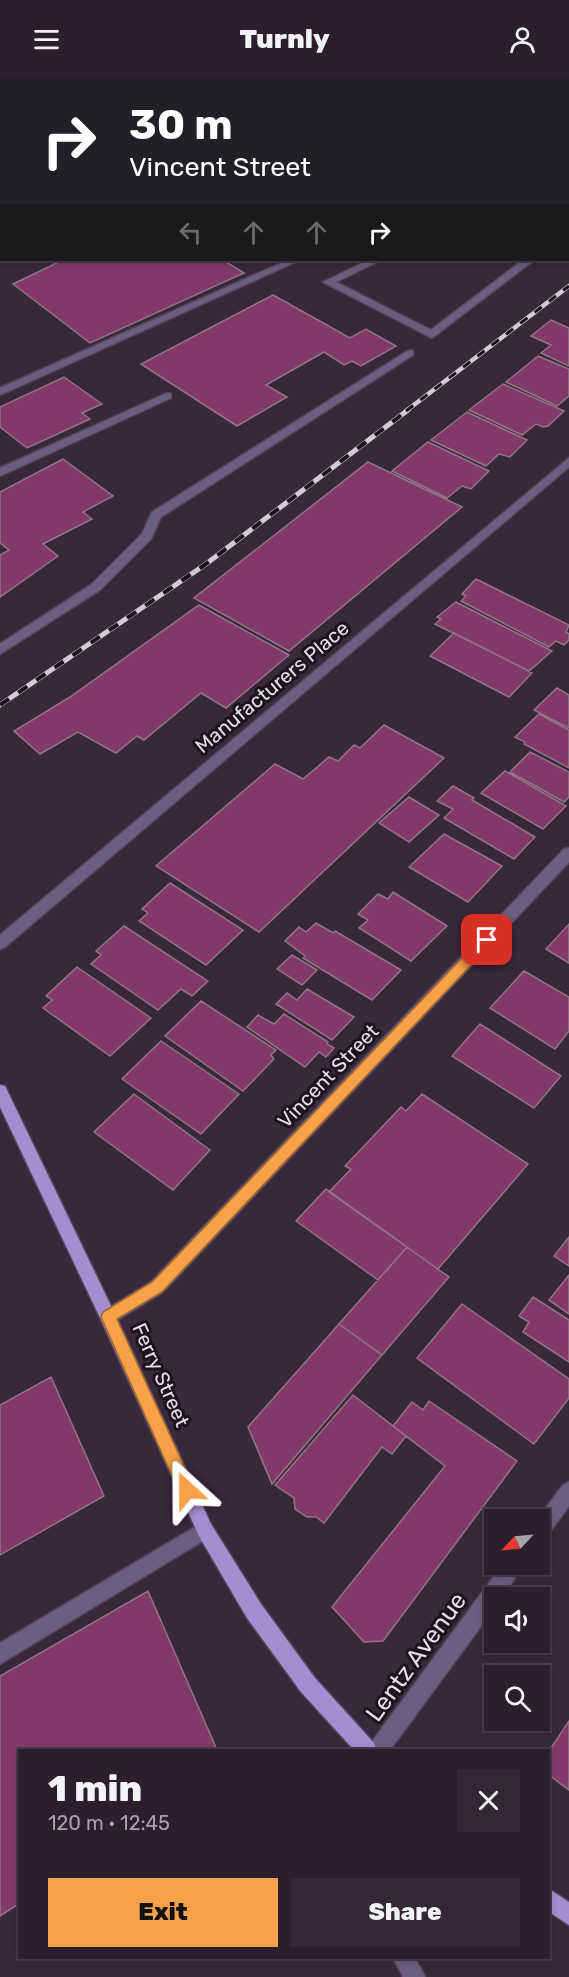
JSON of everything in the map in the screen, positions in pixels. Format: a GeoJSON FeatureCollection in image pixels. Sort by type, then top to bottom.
{"type":"FeatureCollection","features":[{"type":"Feature","properties":{"kind":"main road","name":"Ferry Street"},"geometry":{"type":"LineString","coordinates":[[0,1091],[108,1317],[205,1530],[255,1611],[308,1685],[366,1749]]}},
{"type":"Feature","properties":{"kind":"main road"},"geometry":{"type":"LineString","coordinates":[[550,1900],[569,1915]]}},
{"type":"Feature","properties":{"kind":"street"},"geometry":{"type":"LineString","coordinates":[[0,392],[293,261]]}},
{"type":"Feature","properties":{"kind":"street"},"geometry":{"type":"LineString","coordinates":[[350,261],[361,266]]}},
{"type":"Feature","properties":{"kind":"street"},"geometry":{"type":"LineString","coordinates":[[374,261],[328,282],[432,335],[528,261]]}},
{"type":"Feature","properties":{"kind":"street"},"geometry":{"type":"LineString","coordinates":[[0,650],[96,587],[147,536],[156,515],[409,353]]}},
{"type":"Feature","properties":{"kind":"street"},"geometry":{"type":"LineString","coordinates":[[0,472],[167,396]]}},
{"type":"Feature","properties":{"kind":"street","name":"Manufacturers Place"},"geometry":{"type":"LineString","coordinates":[[0,943],[569,461]]}},
{"type":"Feature","properties":{"kind":"street","name":"Vincent Street"},"geometry":{"type":"LineString","coordinates":[[108,1317],[157,1287],[569,854]]}},
{"type":"Feature","properties":{"kind":"street"},"geometry":{"type":"LineString","coordinates":[[550,1517],[569,1491]]}},
{"type":"Feature","properties":{"kind":"street"},"geometry":{"type":"LineString","coordinates":[[0,1654],[205,1530]]}},
{"type":"Feature","properties":{"kind":"street","name":"Lentz Avenue"},"geometry":{"type":"LineString","coordinates":[[379,1749],[507,1575]]}},
{"type":"Feature","properties":{"kind":"street"},"geometry":{"type":"LineString","coordinates":[[405,1959],[414,1977]]}},
{"type":"Feature","properties":{"kind":"building"},"geometry":{"type":"Polygon","coordinates":[[[61,261],[225,261],[244,273],[90,343],[13,284],[61,261]]]}},
{"type":"Feature","properties":{"kind":"building"},"geometry":{"type":"Polygon","coordinates":[[[273,295],[350,338],[366,329],[396,346],[361,366],[352,361],[344,365],[324,352],[266,385],[287,397],[237,426],[141,364],[273,295]]]}},
{"type":"Feature","properties":{"kind":"building"},"geometry":{"type":"Polygon","coordinates":[[[551,320],[569,328],[569,366],[541,353],[551,345],[531,336],[551,320]]]}},
{"type":"Feature","properties":{"kind":"building"},"geometry":{"type":"Polygon","coordinates":[[[538,356],[569,369],[569,396],[557,406],[506,382],[538,356]]]}},
{"type":"Feature","properties":{"kind":"building"},"geometry":{"type":"Polygon","coordinates":[[[64,377],[102,404],[82,413],[90,419],[27,448],[0,427],[0,407],[64,377]]]}},
{"type":"Feature","properties":{"kind":"building"},"geometry":{"type":"Polygon","coordinates":[[[503,384],[564,411],[548,426],[543,427],[536,424],[522,435],[469,410],[503,384]]]}},
{"type":"Feature","properties":{"kind":"building"},"geometry":{"type":"Polygon","coordinates":[[[467,412],[527,440],[510,457],[499,454],[486,466],[431,440],[467,412]]]}},
{"type":"Feature","properties":{"kind":"building"},"geometry":{"type":"Polygon","coordinates":[[[428,442],[489,471],[471,489],[462,486],[447,498],[392,471],[428,442]]]}},
{"type":"Feature","properties":{"kind":"building"},"geometry":{"type":"Polygon","coordinates":[[[63,459],[113,496],[83,512],[92,519],[43,544],[58,556],[0,597],[0,555],[9,550],[0,543],[0,492],[63,459]]]}},
{"type":"Feature","properties":{"kind":"building"},"geometry":{"type":"Polygon","coordinates":[[[368,462],[462,507],[289,651],[194,598],[368,462]]]}},
{"type":"Feature","properties":{"kind":"building"},"geometry":{"type":"Polygon","coordinates":[[[476,579],[569,625],[566,632],[569,634],[569,640],[564,645],[556,641],[549,647],[461,601],[466,596],[462,594],[476,579]]]}},
{"type":"Feature","properties":{"kind":"building"},"geometry":{"type":"Polygon","coordinates":[[[456,602],[552,651],[529,671],[435,624],[441,619],[437,617],[456,602]]]}},
{"type":"Feature","properties":{"kind":"building"},"geometry":{"type":"Polygon","coordinates":[[[199,605],[289,655],[226,708],[201,693],[144,740],[137,736],[116,753],[78,732],[40,754],[14,731],[70,697],[199,605]]]}},
{"type":"Feature","properties":{"kind":"building"},"geometry":{"type":"Polygon","coordinates":[[[454,633],[532,673],[509,697],[430,656],[454,633]]]}},
{"type":"Feature","properties":{"kind":"building"},"geometry":{"type":"Polygon","coordinates":[[[557,688],[569,695],[569,728],[534,710],[557,688]]]}},
{"type":"Feature","properties":{"kind":"building"},"geometry":{"type":"Polygon","coordinates":[[[539,714],[569,730],[569,768],[515,737],[539,714]]]}},
{"type":"Feature","properties":{"kind":"building"},"geometry":{"type":"Polygon","coordinates":[[[384,725],[444,758],[259,932],[156,866],[275,764],[303,779],[329,757],[338,761],[354,745],[360,748],[384,725]]]}},
{"type":"Feature","properties":{"kind":"building"},"geometry":{"type":"Polygon","coordinates":[[[530,752],[569,772],[569,797],[564,802],[510,772],[530,752]]]}},
{"type":"Feature","properties":{"kind":"building"},"geometry":{"type":"Polygon","coordinates":[[[505,771],[566,806],[543,829],[481,793],[505,771]]]}},
{"type":"Feature","properties":{"kind":"building"},"geometry":{"type":"Polygon","coordinates":[[[453,786],[474,798],[472,800],[535,837],[514,859],[444,818],[453,809],[437,801],[453,786]]]}},
{"type":"Feature","properties":{"kind":"building"},"geometry":{"type":"Polygon","coordinates":[[[409,797],[439,815],[409,842],[379,823],[409,797]]]}},
{"type":"Feature","properties":{"kind":"building"},"geometry":{"type":"Polygon","coordinates":[[[444,834],[502,866],[468,902],[409,867],[444,834]]]}},
{"type":"Feature","properties":{"kind":"building"},"geometry":{"type":"Polygon","coordinates":[[[170,883],[243,930],[206,965],[139,921],[148,913],[142,909],[170,883]]]}},
{"type":"Feature","properties":{"kind":"building"},"geometry":{"type":"Polygon","coordinates":[[[393,892],[447,926],[411,961],[359,928],[368,920],[358,914],[378,894],[388,899],[393,892]]]}},
{"type":"Feature","properties":{"kind":"building"},"geometry":{"type":"Polygon","coordinates":[[[316,923],[333,933],[335,931],[401,970],[372,1000],[303,958],[305,956],[285,941],[299,927],[306,932],[316,923]]]}},
{"type":"Feature","properties":{"kind":"building"},"geometry":{"type":"Polygon","coordinates":[[[569,924],[569,963],[546,949],[569,924]]]}},
{"type":"Feature","properties":{"kind":"building"},"geometry":{"type":"Polygon","coordinates":[[[124,926],[208,981],[192,996],[181,989],[158,1010],[91,964],[101,955],[96,951],[124,926]]]}},
{"type":"Feature","properties":{"kind":"building"},"geometry":{"type":"Polygon","coordinates":[[[292,955],[317,970],[302,985],[277,969],[292,955]]]}},
{"type":"Feature","properties":{"kind":"building"},"geometry":{"type":"Polygon","coordinates":[[[77,967],[151,1018],[110,1056],[43,1008],[52,1000],[46,996],[77,967]]]}},
{"type":"Feature","properties":{"kind":"building"},"geometry":{"type":"Polygon","coordinates":[[[524,971],[569,997],[569,1031],[555,1049],[490,1008],[524,971]]]}},
{"type":"Feature","properties":{"kind":"building"},"geometry":{"type":"Polygon","coordinates":[[[307,989],[354,1017],[332,1040],[276,1004],[287,993],[297,1000],[307,989]]]}},
{"type":"Feature","properties":{"kind":"building"},"geometry":{"type":"Polygon","coordinates":[[[201,1001],[276,1050],[271,1055],[274,1059],[243,1091],[165,1036],[201,1001]]]}},
{"type":"Feature","properties":{"kind":"building"},"geometry":{"type":"Polygon","coordinates":[[[284,1014],[334,1048],[326,1057],[319,1052],[305,1067],[247,1027],[258,1015],[274,1024],[284,1014]]]}},
{"type":"Feature","properties":{"kind":"building"},"geometry":{"type":"Polygon","coordinates":[[[480,1024],[561,1076],[534,1108],[452,1056],[480,1024]]]}},
{"type":"Feature","properties":{"kind":"building"},"geometry":{"type":"Polygon","coordinates":[[[161,1041],[239,1094],[201,1134],[122,1079],[161,1041]]]}},
{"type":"Feature","properties":{"kind":"building"},"geometry":{"type":"Polygon","coordinates":[[[134,1094],[210,1150],[173,1190],[94,1132],[134,1094]]]}},
{"type":"Feature","properties":{"kind":"building"},"geometry":{"type":"Polygon","coordinates":[[[422,1094],[528,1164],[438,1269],[329,1192],[351,1169],[345,1166],[401,1107],[406,1111],[422,1094]]]}},
{"type":"Feature","properties":{"kind":"building"},"geometry":{"type":"Polygon","coordinates":[[[326,1189],[407,1247],[378,1280],[296,1221],[326,1189]]]}},
{"type":"Feature","properties":{"kind":"building"},"geometry":{"type":"Polygon","coordinates":[[[569,1237],[569,1266],[554,1256],[569,1237]]]}},
{"type":"Feature","properties":{"kind":"building"},"geometry":{"type":"Polygon","coordinates":[[[407,1247],[449,1277],[382,1355],[339,1324],[407,1247]]]}},
{"type":"Feature","properties":{"kind":"building"},"geometry":{"type":"Polygon","coordinates":[[[569,1275],[569,1314],[549,1300],[569,1275]]]}},
{"type":"Feature","properties":{"kind":"building"},"geometry":{"type":"Polygon","coordinates":[[[533,1297],[569,1320],[569,1362],[523,1332],[529,1322],[519,1316],[533,1297]]]}},
{"type":"Feature","properties":{"kind":"building"},"geometry":{"type":"Polygon","coordinates":[[[462,1304],[569,1379],[569,1398],[534,1444],[417,1358],[462,1304]]]}},
{"type":"Feature","properties":{"kind":"building"},"geometry":{"type":"Polygon","coordinates":[[[339,1324],[382,1355],[272,1484],[248,1427],[339,1324]]]}},
{"type":"Feature","properties":{"kind":"building"},"geometry":{"type":"Polygon","coordinates":[[[51,1377],[104,1496],[0,1555],[0,1405],[51,1377]]]}},
{"type":"Feature","properties":{"kind":"building"},"geometry":{"type":"Polygon","coordinates":[[[353,1395],[406,1436],[392,1454],[382,1447],[324,1523],[316,1517],[307,1517],[295,1509],[294,1498],[275,1485],[353,1395]]]}},
{"type":"Feature","properties":{"kind":"building"},"geometry":{"type":"Polygon","coordinates":[[[429,1401],[517,1461],[383,1641],[364,1642],[332,1607],[445,1466],[393,1426],[412,1402],[423,1410],[429,1401]]]}},
{"type":"Feature","properties":{"kind":"building"},"geometry":{"type":"Polygon","coordinates":[[[148,1591],[217,1749],[18,1749],[18,1904],[0,1916],[0,1676],[148,1591]]]}},
{"type":"Feature","properties":{"kind":"building"},"geometry":{"type":"Polygon","coordinates":[[[569,1721],[569,1790],[550,1776],[550,1750],[569,1721]]]}},
{"type":"Feature","properties":{"kind":"railway"},"geometry":{"type":"LineString","coordinates":[[406,411],[569,286]]}},
{"type":"Feature","properties":{"kind":"railway"},"geometry":{"type":"LineString","coordinates":[[0,705],[206,564],[408,410]]}},
{"type":"Feature","properties":{"kind":"route"},"geometry":{"type":"LineString","coordinates":[[187,1490],[108,1317],[157,1287],[487,940]]}}]}
